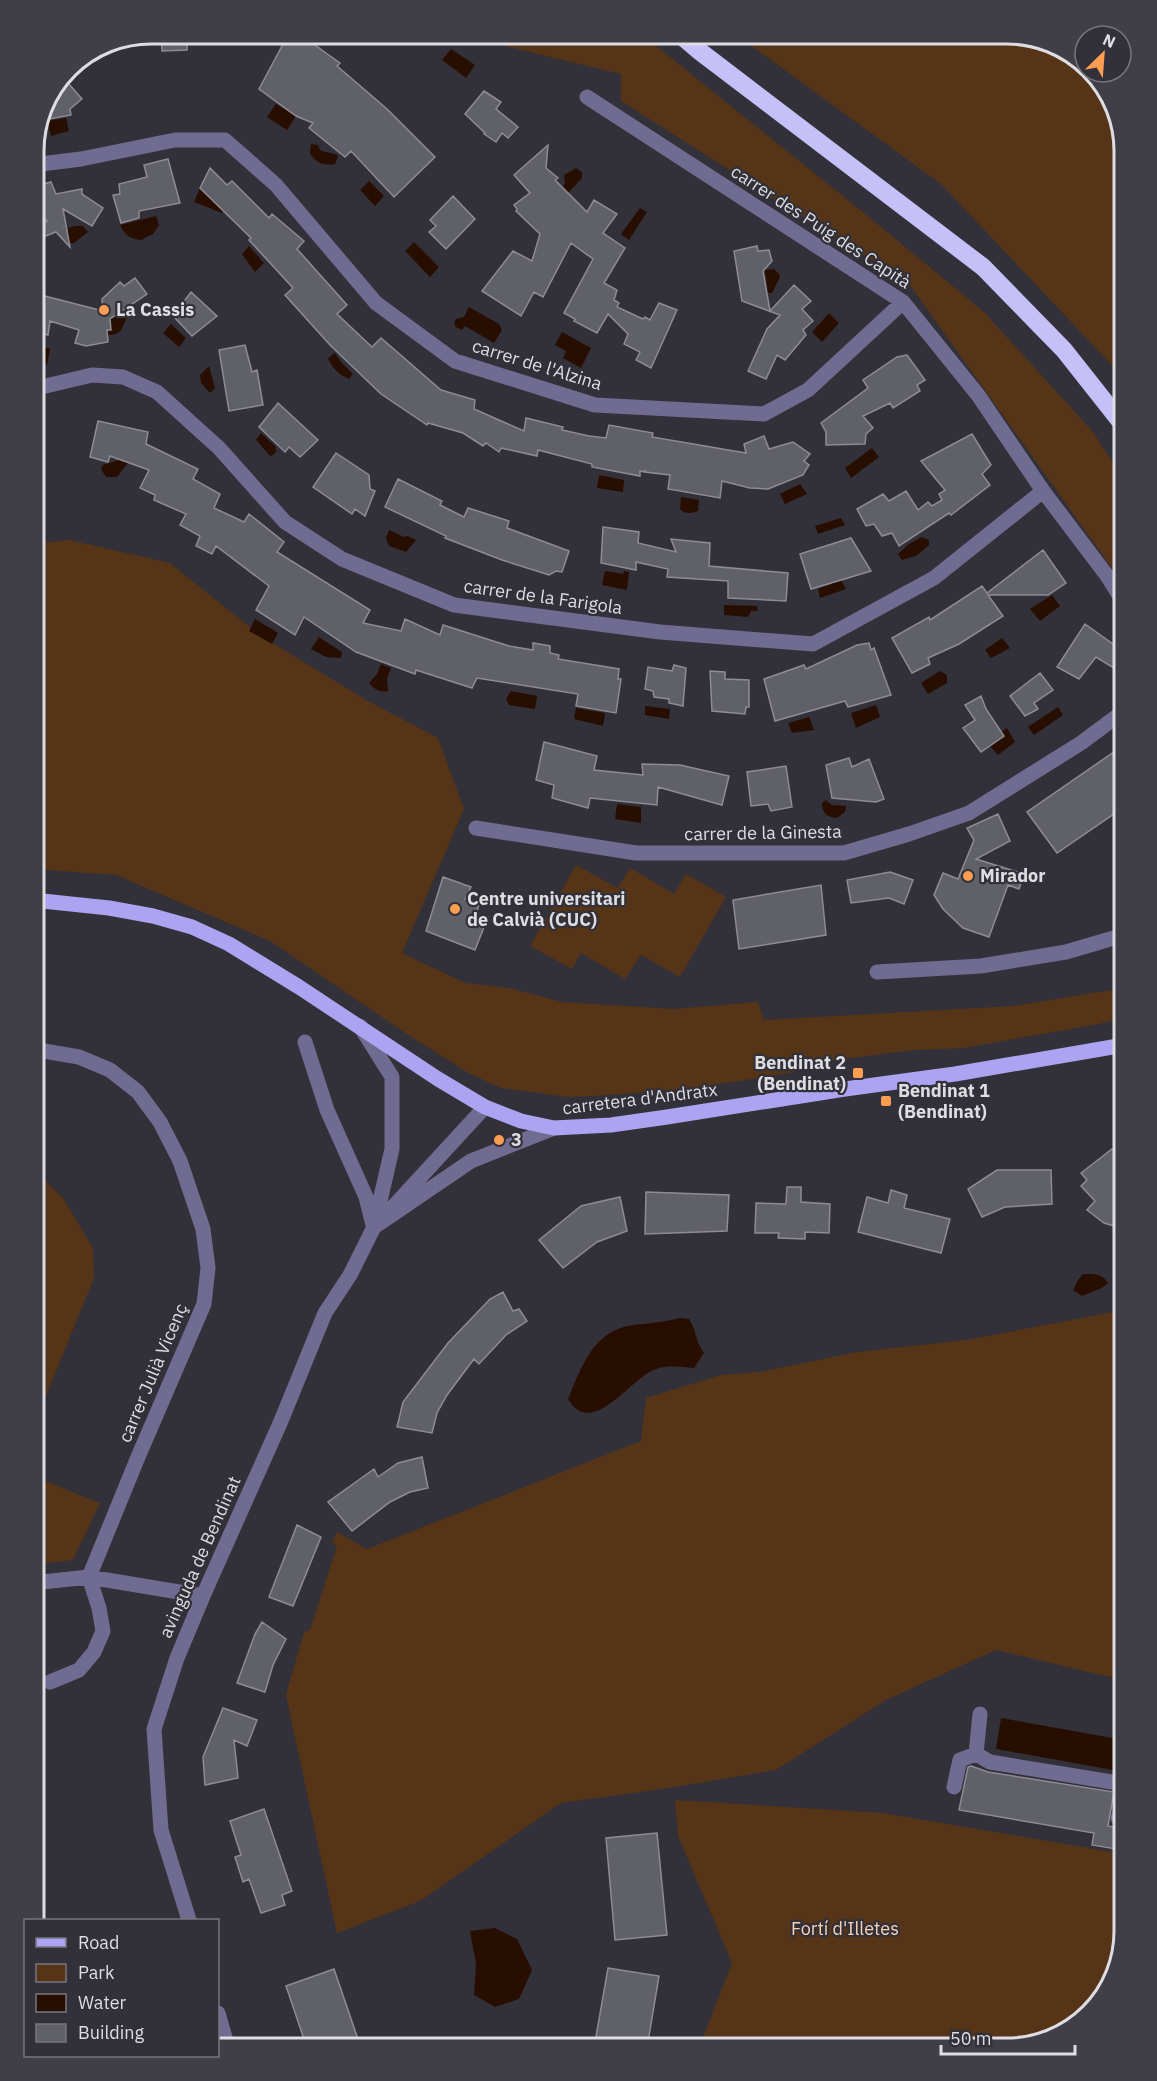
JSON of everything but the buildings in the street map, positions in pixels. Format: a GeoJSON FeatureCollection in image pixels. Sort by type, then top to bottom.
{"type":"FeatureCollection","features":[{"type":"Feature","properties":{"kind":"highway"},"geometry":{"type":"LineString","coordinates":[[691,44],[983,267],[1064,350],[1114,413]]}},
{"type":"Feature","properties":{"kind":"main road","name":"carretera d'Andratx"},"geometry":{"type":"LineString","coordinates":[[44,901],[109,908],[153,916],[192,927],[229,944],[486,1107],[521,1121],[554,1128],[611,1125],[667,1118],[955,1074],[1114,1047]]}},
{"type":"Feature","properties":{"kind":"street","name":"carrer des Puig des Capità"},"geometry":{"type":"LineString","coordinates":[[587,97],[903,302],[978,395],[1043,491],[1114,587]]}},
{"type":"Feature","properties":{"kind":"street","name":"carrer de l'Alzina"},"geometry":{"type":"LineString","coordinates":[[44,164],[81,159],[175,140],[225,140],[276,185],[376,303],[455,361],[595,405],[764,414],[808,390],[903,302]]}},
{"type":"Feature","properties":{"kind":"street","name":"carrer de la Farigola"},"geometry":{"type":"LineString","coordinates":[[44,386],[92,375],[123,377],[157,392],[219,448],[285,522],[342,559],[454,605],[660,632],[813,644],[934,578],[1043,491]]}},
{"type":"Feature","properties":{"kind":"street","name":"carrer de la Ginesta"},"geometry":{"type":"LineString","coordinates":[[476,828],[636,853],[844,853],[969,813],[1081,743],[1114,718]]}},
{"type":"Feature","properties":{"kind":"street"},"geometry":{"type":"LineString","coordinates":[[877,972],[981,966],[1066,952],[1114,938]]}},
{"type":"Feature","properties":{"kind":"street","name":"avinguda de Bendinat"},"geometry":{"type":"LineString","coordinates":[[189,1919],[161,1830],[154,1729],[177,1658],[326,1313],[350,1275],[374,1227],[392,1149],[392,1077],[360,1026]]}},
{"type":"Feature","properties":{"kind":"street"},"geometry":{"type":"LineString","coordinates":[[305,1042],[327,1110],[366,1197],[374,1227]]}},
{"type":"Feature","properties":{"kind":"street","name":"carrer Julià Vicenç"},"geometry":{"type":"LineString","coordinates":[[44,1051],[80,1057],[110,1070],[138,1092],[160,1122],[180,1161],[203,1229],[208,1268],[204,1304],[89,1577]]}},
{"type":"Feature","properties":{"kind":"street","name":"avinguda de Bendinat"},"geometry":{"type":"LineString","coordinates":[[374,1227],[486,1107]]}},
{"type":"Feature","properties":{"kind":"street","name":"avinguda de Bendinat"},"geometry":{"type":"LineString","coordinates":[[374,1227],[471,1161],[554,1128]]}},
{"type":"Feature","properties":{"kind":"street"},"geometry":{"type":"LineString","coordinates":[[50,1682],[79,1670],[94,1652],[103,1631],[99,1608],[89,1577]]}},
{"type":"Feature","properties":{"kind":"street"},"geometry":{"type":"LineString","coordinates":[[44,1582],[89,1577],[203,1596]]}},
{"type":"Feature","properties":{"kind":"street"},"geometry":{"type":"LineString","coordinates":[[976,1754],[981,1714]]}},
{"type":"Feature","properties":{"kind":"street"},"geometry":{"type":"LineString","coordinates":[[976,1754],[990,1762],[1114,1782]]}},
{"type":"Feature","properties":{"kind":"street"},"geometry":{"type":"LineString","coordinates":[[954,1787],[960,1760],[976,1754]]}},
{"type":"Feature","properties":{"kind":"street"},"geometry":{"type":"LineString","coordinates":[[219,2016],[225,2037]]}},
{"type":"Feature","properties":{"kind":"green space"},"geometry":{"type":"Polygon","coordinates":[[[497,44],[654,44],[983,311],[1093,432],[1114,465],[1114,571],[910,285],[621,101],[621,74],[497,44]]]}},
{"type":"Feature","properties":{"kind":"green space"},"geometry":{"type":"Polygon","coordinates":[[[749,44],[1013,44],[1041,49],[1073,67],[1073,84],[1090,84],[1108,116],[1113,137],[1114,367],[941,184],[749,44]]]}},
{"type":"Feature","properties":{"kind":"green space"},"geometry":{"type":"Polygon","coordinates":[[[69,540],[170,563],[261,636],[366,700],[438,738],[464,809],[402,953],[465,983],[509,988],[562,1002],[673,1009],[758,1002],[764,1020],[1013,1006],[1114,990],[1114,1020],[963,1048],[914,1050],[810,1063],[795,1072],[688,1089],[567,1097],[502,1088],[470,1074],[270,941],[116,875],[44,870],[44,543],[69,540]]]}},
{"type":"Feature","properties":{"kind":"green space"},"geometry":{"type":"Polygon","coordinates":[[[576,865],[618,888],[630,868],[674,894],[686,874],[726,897],[680,977],[641,955],[625,979],[581,953],[572,969],[530,946],[576,865]]]}},
{"type":"Feature","properties":{"kind":"green space"},"geometry":{"type":"Polygon","coordinates":[[[44,1180],[63,1198],[93,1248],[94,1278],[44,1401],[44,1180]]]}},
{"type":"Feature","properties":{"kind":"green space"},"geometry":{"type":"Polygon","coordinates":[[[1114,1312],[1114,1678],[996,1650],[886,1700],[776,1770],[561,1803],[420,1901],[337,1933],[286,1695],[304,1632],[310,1630],[337,1546],[332,1542],[337,1532],[367,1549],[641,1441],[646,1398],[721,1375],[760,1372],[858,1352],[966,1340],[1114,1312]]]}},
{"type":"Feature","properties":{"kind":"green space"},"geometry":{"type":"Polygon","coordinates":[[[44,1480],[100,1503],[73,1560],[44,1564],[44,1480]]]}},
{"type":"Feature","properties":{"kind":"green space","name":"Fortí d'Illetes"},"geometry":{"type":"Polygon","coordinates":[[[675,1800],[883,1813],[1114,1852],[1114,1930],[1108,1965],[1095,1990],[1077,2011],[1054,2026],[1027,2035],[1006,2038],[703,2038],[732,1963],[678,1836],[675,1800]]]}},
{"type":"Feature","properties":{"kind":"water"},"geometry":{"type":"Polygon","coordinates":[[[451,49],[475,65],[466,78],[442,60],[451,49]]]}},
{"type":"Feature","properties":{"kind":"water"},"geometry":{"type":"Polygon","coordinates":[[[276,104],[296,116],[287,130],[267,117],[276,104]]]}},
{"type":"Feature","properties":{"kind":"water"},"geometry":{"type":"Polygon","coordinates":[[[66,118],[69,131],[51,136],[48,121],[66,118]]]}},
{"type":"Feature","properties":{"kind":"water"},"geometry":{"type":"Polygon","coordinates":[[[311,144],[318,145],[320,150],[338,156],[335,164],[327,165],[315,160],[310,154],[311,144]]]}},
{"type":"Feature","properties":{"kind":"water"},"geometry":{"type":"Polygon","coordinates":[[[576,168],[582,172],[582,178],[568,193],[563,187],[564,175],[576,168]]]}},
{"type":"Feature","properties":{"kind":"water"},"geometry":{"type":"Polygon","coordinates":[[[369,181],[384,196],[375,206],[360,190],[369,181]]]}},
{"type":"Feature","properties":{"kind":"water"},"geometry":{"type":"Polygon","coordinates":[[[200,188],[223,211],[222,213],[194,202],[200,188]]]}},
{"type":"Feature","properties":{"kind":"water"},"geometry":{"type":"Polygon","coordinates":[[[640,208],[647,212],[629,240],[621,234],[640,208]]]}},
{"type":"Feature","properties":{"kind":"water"},"geometry":{"type":"Polygon","coordinates":[[[156,216],[159,225],[153,234],[141,240],[128,236],[120,225],[156,216]]]}},
{"type":"Feature","properties":{"kind":"water"},"geometry":{"type":"Polygon","coordinates":[[[83,226],[88,232],[74,243],[67,243],[62,237],[68,233],[68,228],[83,226]]]}},
{"type":"Feature","properties":{"kind":"water"},"geometry":{"type":"Polygon","coordinates":[[[414,242],[439,267],[430,277],[405,251],[414,242]]]}},
{"type":"Feature","properties":{"kind":"water"},"geometry":{"type":"Polygon","coordinates":[[[249,246],[264,263],[255,272],[242,254],[249,246]]]}},
{"type":"Feature","properties":{"kind":"water"},"geometry":{"type":"Polygon","coordinates":[[[774,269],[780,275],[779,279],[772,293],[768,293],[765,270],[774,269]]]}},
{"type":"Feature","properties":{"kind":"water"},"geometry":{"type":"Polygon","coordinates":[[[129,307],[132,312],[121,330],[108,335],[107,330],[111,329],[110,319],[114,318],[114,313],[129,307]]]}},
{"type":"Feature","properties":{"kind":"water"},"geometry":{"type":"Polygon","coordinates":[[[469,307],[499,324],[502,330],[494,343],[465,326],[462,330],[456,327],[454,323],[456,319],[464,317],[469,307]]]}},
{"type":"Feature","properties":{"kind":"water"},"geometry":{"type":"Polygon","coordinates":[[[829,313],[839,323],[822,342],[812,332],[829,313]]]}},
{"type":"Feature","properties":{"kind":"water"},"geometry":{"type":"Polygon","coordinates":[[[171,324],[186,338],[179,347],[163,333],[171,324]]]}},
{"type":"Feature","properties":{"kind":"water"},"geometry":{"type":"Polygon","coordinates":[[[562,332],[591,348],[581,368],[563,358],[566,351],[555,345],[562,332]]]}},
{"type":"Feature","properties":{"kind":"water"},"geometry":{"type":"Polygon","coordinates":[[[44,347],[50,349],[47,365],[44,364],[44,347]]]}},
{"type":"Feature","properties":{"kind":"water"},"geometry":{"type":"Polygon","coordinates":[[[335,353],[353,374],[349,379],[336,371],[330,362],[328,358],[335,353]]]}},
{"type":"Feature","properties":{"kind":"water"},"geometry":{"type":"Polygon","coordinates":[[[209,366],[215,388],[210,393],[201,383],[200,375],[209,366]]]}},
{"type":"Feature","properties":{"kind":"water"},"geometry":{"type":"Polygon","coordinates":[[[261,433],[276,447],[277,450],[273,455],[270,456],[256,440],[261,433]]]}},
{"type":"Feature","properties":{"kind":"water"},"geometry":{"type":"Polygon","coordinates":[[[872,448],[879,457],[851,478],[845,468],[872,448]]]}},
{"type":"Feature","properties":{"kind":"water"},"geometry":{"type":"Polygon","coordinates":[[[119,460],[128,463],[117,477],[106,477],[101,469],[103,465],[119,460]]]}},
{"type":"Feature","properties":{"kind":"water"},"geometry":{"type":"Polygon","coordinates":[[[599,475],[624,480],[623,492],[597,488],[599,475]]]}},
{"type":"Feature","properties":{"kind":"water"},"geometry":{"type":"Polygon","coordinates":[[[800,484],[807,494],[785,504],[780,494],[800,484]]]}},
{"type":"Feature","properties":{"kind":"water"},"geometry":{"type":"Polygon","coordinates":[[[681,497],[699,500],[698,511],[689,513],[682,511],[680,509],[681,497]]]}},
{"type":"Feature","properties":{"kind":"water"},"geometry":{"type":"Polygon","coordinates":[[[841,518],[845,525],[818,534],[815,526],[841,518]]]}},
{"type":"Feature","properties":{"kind":"water"},"geometry":{"type":"Polygon","coordinates":[[[389,530],[416,540],[406,552],[389,546],[386,538],[389,530]]]}},
{"type":"Feature","properties":{"kind":"water"},"geometry":{"type":"Polygon","coordinates":[[[922,537],[929,540],[929,545],[916,556],[902,560],[898,554],[909,544],[922,537]]]}},
{"type":"Feature","properties":{"kind":"water"},"geometry":{"type":"Polygon","coordinates":[[[605,571],[623,574],[624,571],[629,572],[627,590],[602,585],[605,571]]]}},
{"type":"Feature","properties":{"kind":"water"},"geometry":{"type":"Polygon","coordinates":[[[841,580],[846,589],[820,598],[818,589],[841,580]]]}},
{"type":"Feature","properties":{"kind":"water"},"geometry":{"type":"Polygon","coordinates":[[[1052,595],[1060,606],[1040,621],[1030,609],[1052,595]]]}},
{"type":"Feature","properties":{"kind":"water"},"geometry":{"type":"Polygon","coordinates":[[[724,605],[757,606],[758,611],[751,611],[748,617],[724,615],[724,605]]]}},
{"type":"Feature","properties":{"kind":"water"},"geometry":{"type":"Polygon","coordinates":[[[255,619],[278,633],[272,644],[249,631],[255,619]]]}},
{"type":"Feature","properties":{"kind":"water"},"geometry":{"type":"Polygon","coordinates":[[[319,637],[342,652],[341,658],[326,657],[311,649],[319,637]]]}},
{"type":"Feature","properties":{"kind":"water"},"geometry":{"type":"Polygon","coordinates":[[[1002,638],[1010,648],[991,658],[985,650],[1002,638]]]}},
{"type":"Feature","properties":{"kind":"water"},"geometry":{"type":"Polygon","coordinates":[[[381,664],[391,668],[387,678],[388,691],[377,690],[369,683],[377,674],[381,664]]]}},
{"type":"Feature","properties":{"kind":"water"},"geometry":{"type":"Polygon","coordinates":[[[940,671],[947,675],[947,683],[928,694],[921,683],[940,671]]]}},
{"type":"Feature","properties":{"kind":"water"},"geometry":{"type":"Polygon","coordinates":[[[511,691],[537,696],[535,709],[509,705],[506,699],[511,691]]]}},
{"type":"Feature","properties":{"kind":"water"},"geometry":{"type":"Polygon","coordinates":[[[876,705],[880,717],[856,728],[851,713],[876,705]]]}},
{"type":"Feature","properties":{"kind":"water"},"geometry":{"type":"Polygon","coordinates":[[[645,706],[670,709],[669,719],[645,715],[645,706]]]}},
{"type":"Feature","properties":{"kind":"water"},"geometry":{"type":"Polygon","coordinates":[[[1058,707],[1063,715],[1034,735],[1028,727],[1058,707]]]}},
{"type":"Feature","properties":{"kind":"water"},"geometry":{"type":"Polygon","coordinates":[[[576,708],[605,713],[603,726],[574,719],[576,708]]]}},
{"type":"Feature","properties":{"kind":"water"},"geometry":{"type":"Polygon","coordinates":[[[809,717],[814,730],[792,733],[788,723],[809,717]]]}},
{"type":"Feature","properties":{"kind":"water"},"geometry":{"type":"Polygon","coordinates":[[[1007,728],[1015,742],[998,755],[990,746],[1004,736],[1001,732],[1007,728]]]}},
{"type":"Feature","properties":{"kind":"water"},"geometry":{"type":"Polygon","coordinates":[[[826,800],[832,805],[846,806],[845,812],[837,818],[830,817],[824,812],[822,806],[826,800]]]}},
{"type":"Feature","properties":{"kind":"water"},"geometry":{"type":"Polygon","coordinates":[[[617,804],[641,807],[641,823],[615,819],[617,804]]]}},
{"type":"Feature","properties":{"kind":"water"},"geometry":{"type":"Polygon","coordinates":[[[1083,1274],[1100,1276],[1108,1283],[1082,1296],[1073,1290],[1083,1274]]]}},
{"type":"Feature","properties":{"kind":"water"},"geometry":{"type":"Polygon","coordinates":[[[680,1318],[689,1319],[704,1353],[694,1368],[656,1369],[611,1403],[600,1410],[588,1413],[578,1410],[568,1399],[584,1362],[591,1351],[608,1334],[620,1328],[680,1318]]]}},
{"type":"Feature","properties":{"kind":"water"},"geometry":{"type":"Polygon","coordinates":[[[1001,1718],[1114,1738],[1114,1770],[996,1749],[1001,1718]]]}},
{"type":"Feature","properties":{"kind":"water"},"geometry":{"type":"Polygon","coordinates":[[[495,1928],[517,1939],[532,1970],[519,1999],[495,2007],[474,1995],[476,1964],[470,1931],[495,1928]]]}},
{"type":"Feature","properties":{"kind":"place","name":"La Cassis"},"geometry":{"type":"Point","coordinates":[104,310]}},
{"type":"Feature","properties":{"kind":"place","name":"Mirador"},"geometry":{"type":"Point","coordinates":[968,876]}},
{"type":"Feature","properties":{"kind":"place","name":"Centre universitari de Calvià (CUC)"},"geometry":{"type":"Point","coordinates":[455,909]}},
{"type":"Feature","properties":{"kind":"place","name":"Bendinat 2 (Bendinat)"},"geometry":{"type":"Point","coordinates":[858,1073]}},
{"type":"Feature","properties":{"kind":"place","name":"Bendinat 1 (Bendinat)"},"geometry":{"type":"Point","coordinates":[886,1101]}},
{"type":"Feature","properties":{"kind":"place","name":"3"},"geometry":{"type":"Point","coordinates":[499,1140]}}]}
